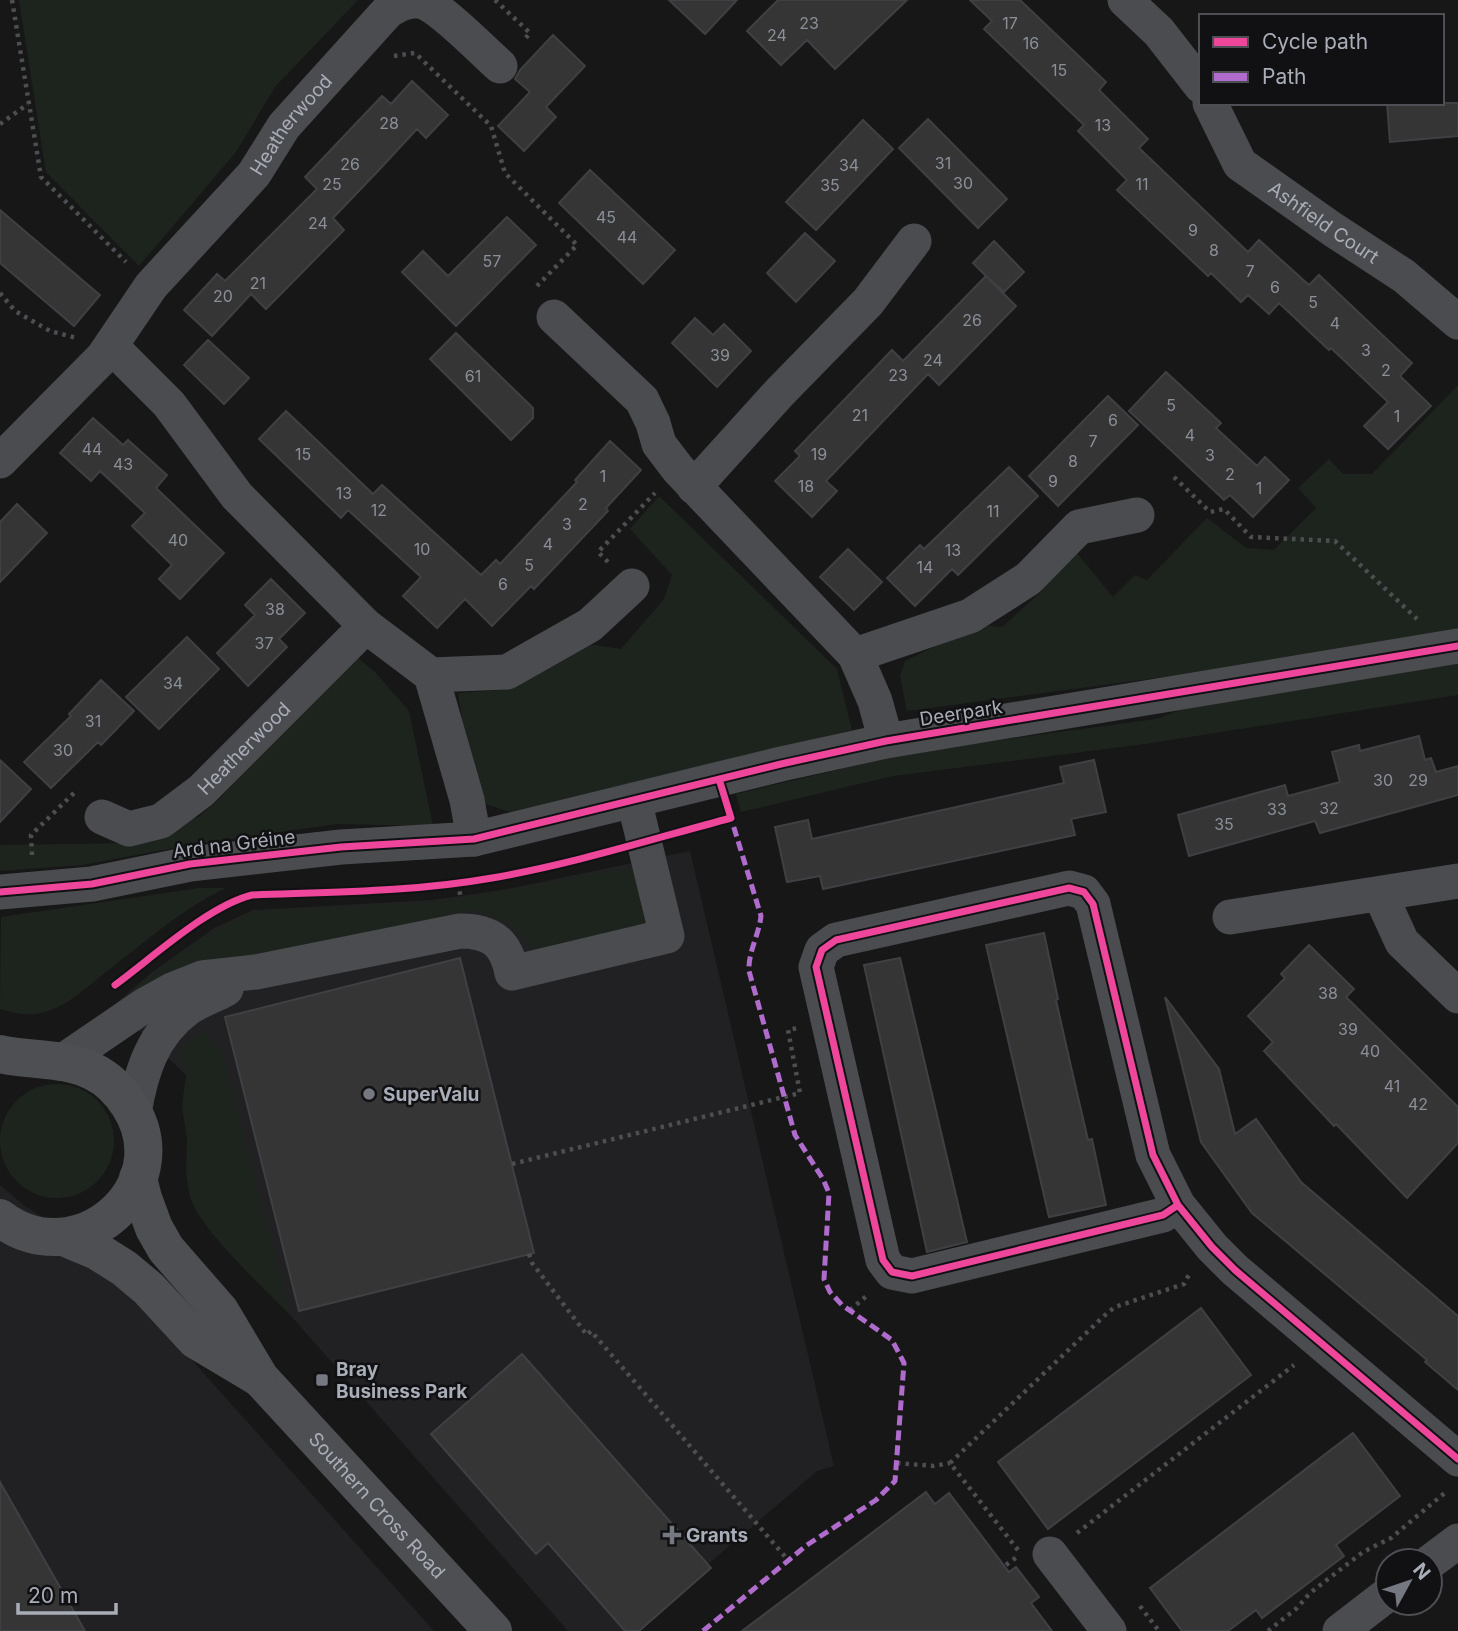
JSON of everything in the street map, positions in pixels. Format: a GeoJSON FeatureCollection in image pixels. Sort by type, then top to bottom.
{"type":"FeatureCollection","features":[{"type":"Feature","properties":{"kind":"main road","name":"Southern Cross Road"},"geometry":{"type":"LineString","coordinates":[[0,1054],[78,1066],[105,1079],[122,1094],[134,1113],[143,1144],[138,1178],[129,1198],[114,1215],[91,1231],[66,1238],[45,1238],[25,1233],[0,1219]]}},
{"type":"Feature","properties":{"kind":"main road"},"geometry":{"type":"LineString","coordinates":[[0,1083],[29,1065],[57,1062]]}},
{"type":"Feature","properties":{"kind":"main road","name":"Southern Cross Road"},"geometry":{"type":"LineString","coordinates":[[138,1178],[150,1218],[166,1249],[220,1311],[260,1378],[493,1631]]}},
{"type":"Feature","properties":{"kind":"main road","name":"Southern Cross Road"},"geometry":{"type":"LineString","coordinates":[[66,1238],[97,1251],[124,1268],[149,1289],[197,1340],[260,1378]]}},
{"type":"Feature","properties":{"kind":"street"},"geometry":{"type":"LineString","coordinates":[[1125,0],[1159,32],[1199,83]]}},
{"type":"Feature","properties":{"kind":"street","name":"Heatherwood"},"geometry":{"type":"LineString","coordinates":[[0,461],[108,352],[151,286],[254,174],[284,127],[388,11],[403,2],[421,1],[438,10],[500,66]]}},
{"type":"Feature","properties":{"kind":"street","name":"Ashfield Court"},"geometry":{"type":"LineString","coordinates":[[1211,105],[1240,164],[1404,276],[1458,322]]}},
{"type":"Feature","properties":{"kind":"street"},"geometry":{"type":"LineString","coordinates":[[686,478],[780,392],[868,302],[914,241]]}},
{"type":"Feature","properties":{"kind":"street"},"geometry":{"type":"LineString","coordinates":[[541,306],[642,400],[659,444],[686,478],[855,656],[875,701],[886,741]]}},
{"type":"Feature","properties":{"kind":"street"},"geometry":{"type":"LineString","coordinates":[[108,352],[169,404],[237,496],[366,626],[432,674],[507,672],[590,625],[632,586]]}},
{"type":"Feature","properties":{"kind":"street"},"geometry":{"type":"LineString","coordinates":[[855,656],[970,616],[1028,579],[1079,527],[1137,515]]}},
{"type":"Feature","properties":{"kind":"street","name":"Heatherwood"},"geometry":{"type":"LineString","coordinates":[[102,817],[128,829],[162,821],[201,791],[366,626]]}},
{"type":"Feature","properties":{"kind":"street","name":"Deerpark"},"geometry":{"type":"LineString","coordinates":[[474,839],[886,741],[1458,646]]}},
{"type":"Feature","properties":{"kind":"street"},"geometry":{"type":"LineString","coordinates":[[432,674],[467,800],[474,839]]}},
{"type":"Feature","properties":{"kind":"street"},"geometry":{"type":"LineString","coordinates":[[57,1062],[172,990],[202,978],[257,972],[460,931],[487,934],[499,943],[509,957],[512,973],[667,936],[634,800]]}},
{"type":"Feature","properties":{"kind":"street","name":"Ard na Gréine"},"geometry":{"type":"LineString","coordinates":[[0,892],[92,884],[190,864],[341,847],[474,839]]}},
{"type":"Feature","properties":{"kind":"street"},"geometry":{"type":"LineString","coordinates":[[1230,917],[1458,881]]}},
{"type":"Feature","properties":{"kind":"street"},"geometry":{"type":"LineString","coordinates":[[1178,1205],[1163,1215],[912,1276],[892,1272],[883,1260],[828,1019],[817,967],[822,950],[836,940],[1069,888],[1084,892],[1093,904],[1153,1155],[1178,1205],[1212,1247],[1235,1270],[1457,1471]]}},
{"type":"Feature","properties":{"kind":"street"},"geometry":{"type":"LineString","coordinates":[[1380,894],[1402,942],[1458,996]]}},
{"type":"Feature","properties":{"kind":"street"},"geometry":{"type":"LineString","coordinates":[[134,1113],[144,1065],[158,1039],[174,1020],[189,1008],[257,972]]}},
{"type":"Feature","properties":{"kind":"street"},"geometry":{"type":"LineString","coordinates":[[1444,1552],[1458,1541]]}},
{"type":"Feature","properties":{"kind":"street"},"geometry":{"type":"LineString","coordinates":[[1035,1554],[1110,1631]]}},
{"type":"Feature","properties":{"kind":"street"},"geometry":{"type":"LineString","coordinates":[[1340,1631],[1374,1605]]}},
{"type":"Feature","properties":{"kind":"path"},"geometry":{"type":"LineString","coordinates":[[12,0],[41,177],[151,286]]}},
{"type":"Feature","properties":{"kind":"path"},"geometry":{"type":"LineString","coordinates":[[363,39],[384,57],[415,53],[491,126],[505,173],[577,244],[541,306]]}},
{"type":"Feature","properties":{"kind":"path"},"geometry":{"type":"LineString","coordinates":[[0,124],[29,103]]}},
{"type":"Feature","properties":{"kind":"path"},"geometry":{"type":"LineString","coordinates":[[0,293],[15,311],[50,331],[75,337],[108,352]]}},
{"type":"Feature","properties":{"kind":"path"},"geometry":{"type":"LineString","coordinates":[[1174,477],[1210,512],[1224,509],[1251,537],[1335,541],[1417,619],[1424,652]]}},
{"type":"Feature","properties":{"kind":"path"},"geometry":{"type":"LineString","coordinates":[[632,586],[598,552],[686,478]]}},
{"type":"Feature","properties":{"kind":"path"},"geometry":{"type":"LineString","coordinates":[[34,891],[31,835],[76,790]]}},
{"type":"Feature","properties":{"kind":"path"},"geometry":{"type":"LineString","coordinates":[[447,884],[468,881]]}},
{"type":"Feature","properties":{"kind":"path"},"geometry":{"type":"LineString","coordinates":[[512,1164],[800,1093],[788,1030],[828,1019]]}},
{"type":"Feature","properties":{"kind":"path"},"geometry":{"type":"LineString","coordinates":[[897,1463],[934,1466],[950,1463],[1104,1316],[1115,1307],[1184,1284],[1195,1264],[1212,1247]]}},
{"type":"Feature","properties":{"kind":"path"},"geometry":{"type":"LineString","coordinates":[[529,1254],[532,1263],[587,1335],[591,1331],[788,1560]]}},
{"type":"Feature","properties":{"kind":"path"},"geometry":{"type":"LineString","coordinates":[[1006,1565],[1035,1554],[1297,1363]]}},
{"type":"Feature","properties":{"kind":"path"},"geometry":{"type":"LineString","coordinates":[[950,1463],[1035,1554]]}},
{"type":"Feature","properties":{"kind":"path"},"geometry":{"type":"LineString","coordinates":[[1268,1631],[1297,1608],[1310,1593],[1363,1552],[1391,1538],[1457,1471]]}},
{"type":"Feature","properties":{"kind":"path"},"geometry":{"type":"LineString","coordinates":[[1140,1606],[1159,1631]]}},
{"type":"Feature","properties":{"kind":"shaded area"},"geometry":{"type":"Polygon","coordinates":[[[19,0],[358,0],[275,87],[236,152],[139,266],[46,172],[19,0]]]}},
{"type":"Feature","properties":{"kind":"shaded area"},"geometry":{"type":"Polygon","coordinates":[[[1458,385],[1458,632],[1240,667],[907,711],[900,676],[905,661],[978,625],[1002,627],[1041,592],[1053,566],[1073,548],[1113,597],[1135,575],[1147,580],[1207,518],[1246,548],[1274,550],[1316,508],[1298,488],[1329,459],[1343,474],[1372,474],[1458,385]]]}},
{"type":"Feature","properties":{"kind":"shaded area"},"geometry":{"type":"Polygon","coordinates":[[[659,496],[837,669],[852,730],[510,812],[485,804],[465,739],[458,693],[502,690],[588,644],[621,649],[664,599],[672,575],[630,529],[659,496]]]}},
{"type":"Feature","properties":{"kind":"shaded area"},"geometry":{"type":"Polygon","coordinates":[[[355,655],[375,672],[409,711],[433,826],[337,824],[195,844],[83,865],[0,871],[0,845],[132,843],[200,816],[355,655]]]}},
{"type":"Feature","properties":{"kind":"shaded area"},"geometry":{"type":"Polygon","coordinates":[[[1458,663],[1458,695],[1145,744],[893,776],[741,812],[736,794],[947,747],[1156,719],[1254,683],[1458,663]]]}},
{"type":"Feature","properties":{"kind":"shaded area"},"geometry":{"type":"Polygon","coordinates":[[[690,851],[834,1466],[817,1471],[630,1631],[568,1631],[291,1316],[204,1222],[191,1198],[186,1173],[187,1139],[182,1107],[186,1075],[113,1006],[151,973],[214,928],[253,910],[432,900],[503,890],[690,851]]]}},
{"type":"Feature","properties":{"kind":"shaded area"},"geometry":{"type":"Polygon","coordinates":[[[634,867],[647,918],[641,925],[534,952],[513,927],[492,915],[469,910],[382,934],[263,952],[211,965],[113,1006],[199,940],[235,918],[253,911],[432,902],[634,867]]]}},
{"type":"Feature","properties":{"kind":"shaded area"},"geometry":{"type":"Polygon","coordinates":[[[199,888],[226,888],[179,916],[64,1004],[36,1014],[0,1009],[1,917],[199,888]]]}},
{"type":"Feature","properties":{"kind":"shaded area"},"geometry":{"type":"Polygon","coordinates":[[[204,1030],[222,1052],[291,1316],[219,1242],[206,1226],[190,1197],[184,1104],[184,1087],[189,1069],[178,1059],[185,1046],[204,1030]]]}},
{"type":"Feature","properties":{"kind":"shaded area"},"geometry":{"type":"Polygon","coordinates":[[[57,1084],[79,1088],[97,1101],[110,1119],[114,1141],[110,1163],[97,1181],[79,1194],[57,1198],[35,1194],[17,1181],[4,1163],[0,1141],[4,1119],[17,1101],[35,1088],[57,1084]]]}},
{"type":"Feature","properties":{"kind":"shaded area"},"geometry":{"type":"Polygon","coordinates":[[[0,1185],[25,1206],[91,1247],[434,1631],[0,1631],[0,1185]]]}},
{"type":"Feature","properties":{"kind":"building"},"geometry":{"type":"Polygon","coordinates":[[[669,0],[737,0],[705,34],[669,0]]]}},
{"type":"Feature","properties":{"kind":"building"},"geometry":{"type":"Polygon","coordinates":[[[778,0],[907,0],[835,69],[807,40],[781,65],[747,31],[778,0]]]}},
{"type":"Feature","properties":{"kind":"building"},"geometry":{"type":"Polygon","coordinates":[[[970,0],[1020,0],[1106,82],[1099,90],[1148,139],[1139,148],[1248,252],[1259,240],[1309,285],[1319,275],[1412,363],[1400,376],[1431,406],[1388,449],[1364,426],[1388,402],[1279,303],[1269,314],[1248,295],[1241,302],[1211,273],[1208,276],[1117,190],[1127,180],[1078,131],[1084,125],[984,29],[992,21],[970,0]]]}},
{"type":"Feature","properties":{"kind":"building"},"geometry":{"type":"Polygon","coordinates":[[[553,35],[585,66],[546,107],[556,117],[524,151],[498,126],[530,92],[515,79],[520,70],[553,35]]]}},
{"type":"Feature","properties":{"kind":"building"},"geometry":{"type":"Polygon","coordinates":[[[412,81],[448,115],[426,138],[417,129],[333,218],[344,230],[266,309],[251,294],[212,336],[184,310],[217,274],[225,281],[317,189],[305,177],[382,96],[391,104],[412,81]]]}},
{"type":"Feature","properties":{"kind":"building"},"geometry":{"type":"Polygon","coordinates":[[[1458,103],[1458,136],[1390,142],[1387,105],[1458,103]]]}},
{"type":"Feature","properties":{"kind":"building"},"geometry":{"type":"Polygon","coordinates":[[[928,119],[1007,199],[978,228],[899,148],[928,119]]]}},
{"type":"Feature","properties":{"kind":"building"},"geometry":{"type":"Polygon","coordinates":[[[863,120],[893,149],[816,230],[786,202],[863,120]]]}},
{"type":"Feature","properties":{"kind":"building"},"geometry":{"type":"Polygon","coordinates":[[[590,170],[675,250],[643,284],[559,203],[590,170]]]}},
{"type":"Feature","properties":{"kind":"building"},"geometry":{"type":"Polygon","coordinates":[[[0,210],[100,295],[74,326],[0,263],[0,210]]]}},
{"type":"Feature","properties":{"kind":"building"},"geometry":{"type":"Polygon","coordinates":[[[507,217],[536,245],[456,326],[402,272],[423,251],[448,276],[507,217]]]}},
{"type":"Feature","properties":{"kind":"building"},"geometry":{"type":"Polygon","coordinates":[[[805,233],[835,261],[796,302],[767,273],[805,233]]]}},
{"type":"Feature","properties":{"kind":"building"},"geometry":{"type":"Polygon","coordinates":[[[994,241],[1024,272],[1004,292],[973,263],[994,241]]]}},
{"type":"Feature","properties":{"kind":"building"},"geometry":{"type":"Polygon","coordinates":[[[986,276],[1016,306],[939,385],[928,374],[826,481],[837,491],[812,517],[775,481],[800,456],[795,451],[892,350],[903,361],[986,276]]]}},
{"type":"Feature","properties":{"kind":"building"},"geometry":{"type":"Polygon","coordinates":[[[695,318],[713,335],[724,324],[751,351],[717,387],[672,343],[695,318]]]}},
{"type":"Feature","properties":{"kind":"building"},"geometry":{"type":"Polygon","coordinates":[[[456,333],[533,408],[533,418],[511,440],[430,359],[456,333]]]}},
{"type":"Feature","properties":{"kind":"building"},"geometry":{"type":"Polygon","coordinates":[[[208,340],[249,378],[224,404],[184,365],[208,340]]]}},
{"type":"Feature","properties":{"kind":"building"},"geometry":{"type":"Polygon","coordinates":[[[1166,372],[1221,423],[1216,428],[1257,466],[1265,457],[1289,480],[1253,517],[1230,495],[1224,500],[1129,411],[1166,372]]]}},
{"type":"Feature","properties":{"kind":"building"},"geometry":{"type":"Polygon","coordinates":[[[1108,396],[1138,425],[1058,506],[1029,476],[1108,396]]]}},
{"type":"Feature","properties":{"kind":"building"},"geometry":{"type":"Polygon","coordinates":[[[286,411],[373,494],[382,485],[481,575],[496,560],[500,564],[577,482],[575,480],[610,441],[641,470],[606,508],[608,511],[534,589],[531,586],[492,626],[465,599],[437,628],[403,596],[421,577],[348,510],[341,518],[259,439],[286,411]]]}},
{"type":"Feature","properties":{"kind":"building"},"geometry":{"type":"Polygon","coordinates":[[[93,418],[123,445],[128,440],[167,475],[156,488],[224,553],[180,599],[159,579],[172,565],[132,526],[145,513],[100,471],[91,481],[60,453],[93,418]]]}},
{"type":"Feature","properties":{"kind":"building"},"geometry":{"type":"Polygon","coordinates":[[[1009,467],[1038,496],[958,575],[952,569],[915,606],[887,578],[920,545],[924,549],[1009,467]]]}},
{"type":"Feature","properties":{"kind":"building"},"geometry":{"type":"Polygon","coordinates":[[[17,504],[47,533],[0,582],[0,522],[17,504]]]}},
{"type":"Feature","properties":{"kind":"building"},"geometry":{"type":"Polygon","coordinates":[[[848,549],[882,582],[854,610],[820,577],[848,549]]]}},
{"type":"Feature","properties":{"kind":"building"},"geometry":{"type":"Polygon","coordinates":[[[271,579],[305,613],[279,639],[287,647],[248,686],[217,653],[255,615],[245,605],[271,579]]]}},
{"type":"Feature","properties":{"kind":"building"},"geometry":{"type":"Polygon","coordinates":[[[187,637],[219,669],[159,729],[126,697],[187,637]]]}},
{"type":"Feature","properties":{"kind":"building"},"geometry":{"type":"Polygon","coordinates":[[[101,680],[134,711],[101,745],[98,742],[51,788],[24,762],[71,716],[69,714],[101,680]]]}},
{"type":"Feature","properties":{"kind":"building"},"geometry":{"type":"Polygon","coordinates":[[[1419,736],[1425,760],[1431,758],[1436,772],[1458,766],[1458,795],[1320,833],[1315,821],[1189,856],[1178,815],[1285,785],[1288,796],[1340,782],[1332,752],[1359,745],[1360,751],[1419,736]]]}},
{"type":"Feature","properties":{"kind":"building"},"geometry":{"type":"Polygon","coordinates":[[[0,760],[31,789],[0,822],[0,760]]]}},
{"type":"Feature","properties":{"kind":"building"},"geometry":{"type":"Polygon","coordinates":[[[1094,760],[1106,812],[1071,819],[1075,835],[823,889],[820,876],[787,882],[775,827],[808,820],[812,839],[1064,783],[1060,767],[1094,760]]]}},
{"type":"Feature","properties":{"kind":"building"},"geometry":{"type":"Polygon","coordinates":[[[1044,933],[1072,1071],[1088,1140],[1092,1139],[1106,1205],[1049,1217],[986,945],[1044,933]]]}},
{"type":"Feature","properties":{"kind":"building"},"geometry":{"type":"Polygon","coordinates":[[[1309,945],[1354,989],[1346,997],[1458,1107],[1458,1143],[1407,1198],[1336,1124],[1334,1126],[1264,1051],[1273,1042],[1248,1016],[1285,978],[1281,974],[1309,945]]]}},
{"type":"Feature","properties":{"kind":"building","name":"SuperValu"},"geometry":{"type":"Polygon","coordinates":[[[460,958],[534,1253],[299,1311],[225,1017],[460,958]]]}},
{"type":"Feature","properties":{"kind":"building"},"geometry":{"type":"Polygon","coordinates":[[[900,958],[967,1242],[927,1252],[864,965],[900,958]]]}},
{"type":"Feature","properties":{"kind":"building"},"geometry":{"type":"Polygon","coordinates":[[[1165,997],[1219,1069],[1235,1134],[1256,1119],[1301,1182],[1458,1316],[1458,1390],[1425,1362],[1427,1360],[1252,1213],[1201,1142],[1165,997]]]}},
{"type":"Feature","properties":{"kind":"building"},"geometry":{"type":"Polygon","coordinates":[[[1201,1308],[1251,1375],[1048,1529],[998,1462],[1201,1308]]]}},
{"type":"Feature","properties":{"kind":"building"},"geometry":{"type":"Polygon","coordinates":[[[522,1354],[711,1568],[639,1631],[625,1631],[548,1543],[536,1554],[431,1434],[522,1354]]]}},
{"type":"Feature","properties":{"kind":"building"},"geometry":{"type":"Polygon","coordinates":[[[1353,1433],[1400,1496],[1336,1545],[1344,1556],[1262,1618],[1256,1610],[1228,1631],[1182,1631],[1150,1588],[1353,1433]]]}},
{"type":"Feature","properties":{"kind":"building"},"geometry":{"type":"Polygon","coordinates":[[[0,1482],[85,1631],[0,1631],[0,1482]]]}},
{"type":"Feature","properties":{"kind":"building"},"geometry":{"type":"Polygon","coordinates":[[[926,1492],[935,1504],[949,1493],[1009,1572],[1016,1567],[1039,1597],[1031,1603],[1052,1631],[742,1631],[926,1492]]]}},
{"type":"Feature","properties":{"kind":"marked path"},"geometry":{"type":"LineString","coordinates":[[703,1631],[807,1545],[876,1500],[895,1481],[904,1363],[892,1340],[842,1305],[830,1292],[824,1279],[829,1193],[795,1135],[749,971],[761,916],[731,818]]}},
{"type":"Feature","properties":{"kind":"cycle path"},"geometry":{"type":"LineString","coordinates":[[0,892],[92,884],[190,864],[341,847],[474,839],[886,741],[1458,646]]}},
{"type":"Feature","properties":{"kind":"cycle path"},"geometry":{"type":"LineString","coordinates":[[115,985],[199,921],[235,901],[252,895],[372,891],[462,883],[582,858],[731,818],[719,779]]}},
{"type":"Feature","properties":{"kind":"cycle path"},"geometry":{"type":"LineString","coordinates":[[1178,1205],[1163,1215],[912,1276],[892,1272],[883,1260],[816,967],[822,950],[836,940],[1069,888],[1084,892],[1093,904],[1153,1155],[1178,1205],[1212,1247],[1235,1270],[1458,1459]]}},
{"type":"Feature","properties":{"kind":"place","name":"SuperValu"},"geometry":{"type":"Point","coordinates":[369,1094]}},
{"type":"Feature","properties":{"kind":"place","name":"Bray Business Park"},"geometry":{"type":"Point","coordinates":[322,1380]}},
{"type":"Feature","properties":{"kind":"place","name":"Grants"},"geometry":{"type":"Point","coordinates":[672,1535]}}]}
